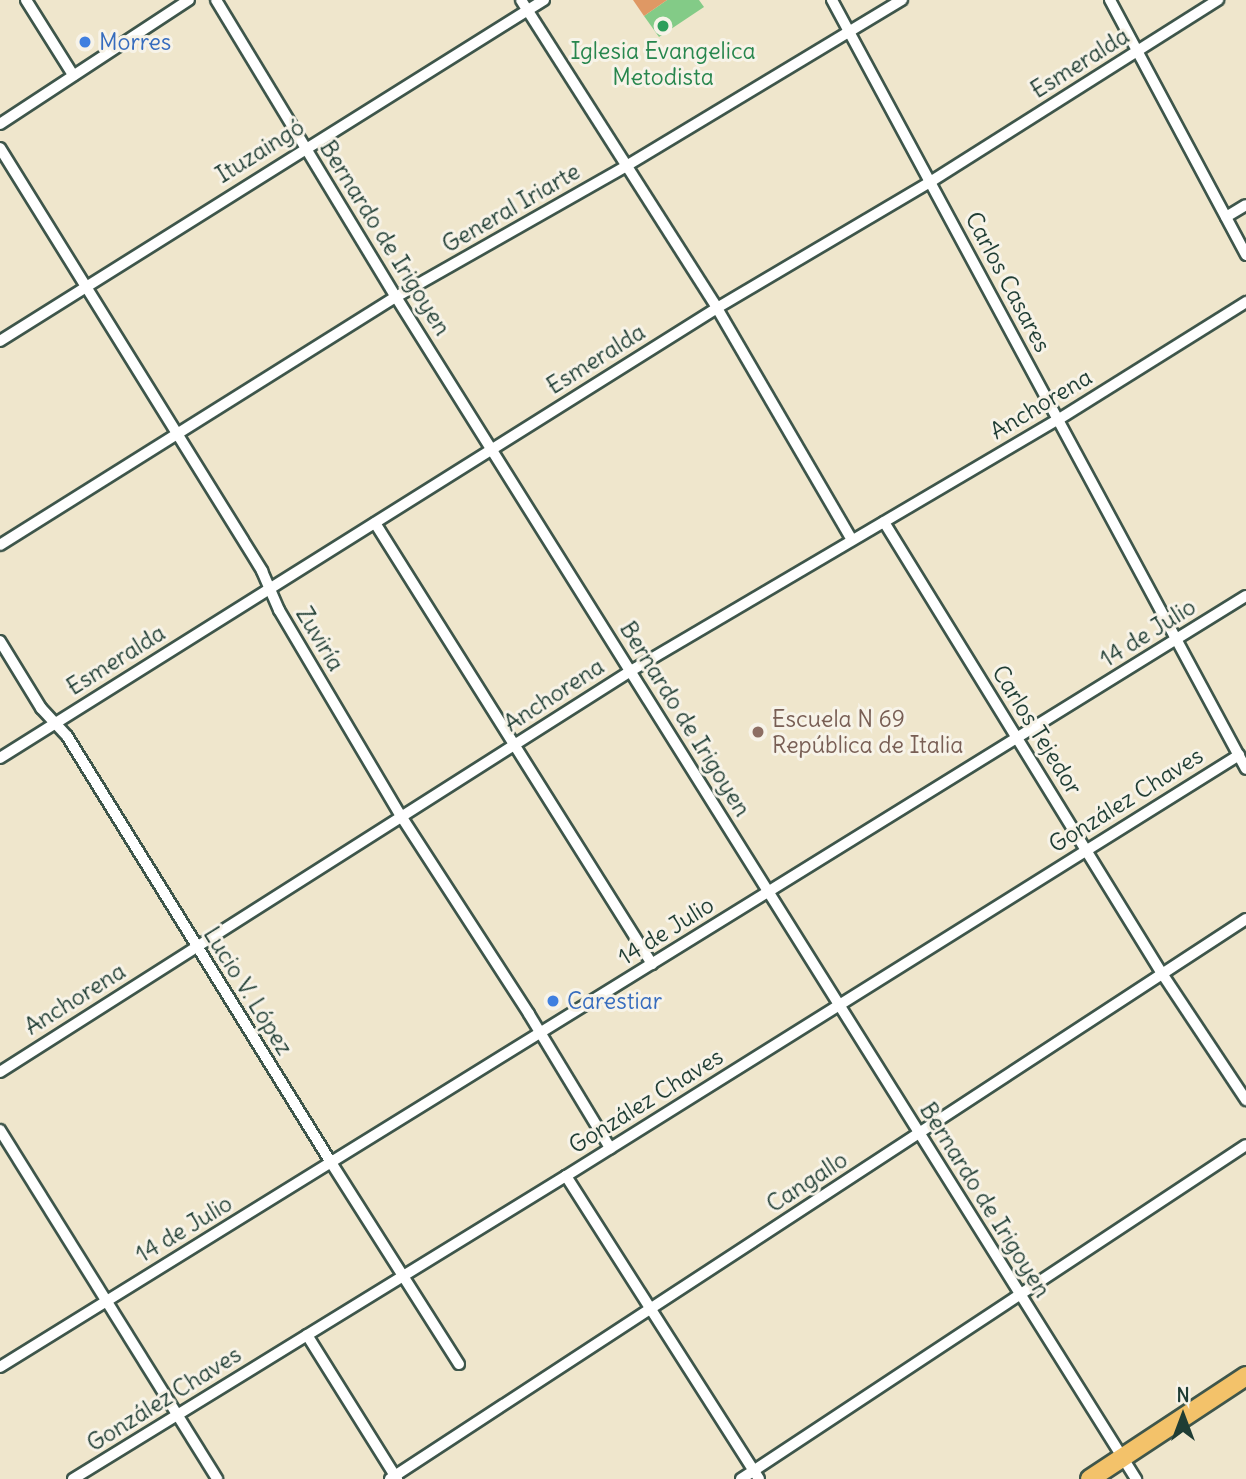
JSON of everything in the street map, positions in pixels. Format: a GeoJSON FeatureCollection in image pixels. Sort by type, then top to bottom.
{"type":"FeatureCollection","features":[{"type":"Feature","properties":{"kind":"main road"},"geometry":{"type":"LineString","coordinates":[[1090,1479],[1246,1376]]}},
{"type":"Feature","properties":{"kind":"street"},"geometry":{"type":"LineString","coordinates":[[26,0],[73,75]]}},
{"type":"Feature","properties":{"kind":"street"},"geometry":{"type":"LineString","coordinates":[[0,124],[189,0]]}},
{"type":"Feature","properties":{"kind":"street","name":"Bernardo de Irigoyen"},"geometry":{"type":"LineString","coordinates":[[216,0],[396,298],[1136,1479]]}},
{"type":"Feature","properties":{"kind":"street"},"geometry":{"type":"LineString","coordinates":[[522,0],[717,308],[852,541]]}},
{"type":"Feature","properties":{"kind":"street","name":"Ituzaingó"},"geometry":{"type":"LineString","coordinates":[[0,341],[544,0]]}},
{"type":"Feature","properties":{"kind":"street","name":"Carlos Casares"},"geometry":{"type":"LineString","coordinates":[[832,0],[1246,769]]}},
{"type":"Feature","properties":{"kind":"street","name":"General Iriarte"},"geometry":{"type":"LineString","coordinates":[[0,545],[396,298],[628,165],[902,0]]}},
{"type":"Feature","properties":{"kind":"street"},"geometry":{"type":"LineString","coordinates":[[1111,0],[1246,255]]}},
{"type":"Feature","properties":{"kind":"street","name":"Esmeralda"},"geometry":{"type":"LineString","coordinates":[[0,758],[717,308],[930,182],[1218,0]]}},
{"type":"Feature","properties":{"kind":"street","name":"Zuviría"},"geometry":{"type":"LineString","coordinates":[[0,148],[262,571],[269,588],[401,816],[610,1148]]}},
{"type":"Feature","properties":{"kind":"street"},"geometry":{"type":"LineString","coordinates":[[1226,217],[1246,205]]}},
{"type":"Feature","properties":{"kind":"street","name":"Anchorena"},"geometry":{"type":"LineString","coordinates":[[0,1072],[629,672],[1059,419],[1246,302]]}},
{"type":"Feature","properties":{"kind":"street","name":"Carlos Tejedor"},"geometry":{"type":"LineString","coordinates":[[884,522],[1161,972],[1246,1100]]}},
{"type":"Feature","properties":{"kind":"street"},"geometry":{"type":"LineString","coordinates":[[375,523],[652,964]]}},
{"type":"Feature","properties":{"kind":"street","name":"14 de Julio"},"geometry":{"type":"LineString","coordinates":[[0,1367],[541,1035],[1246,596]]}},
{"type":"Feature","properties":{"kind":"street","name":"Lucio V. López"},"geometry":{"type":"LineString","coordinates":[[0,641],[41,708],[67,736],[331,1164],[459,1364]]}},
{"type":"Feature","properties":{"kind":"street","name":"González Chaves"},"geometry":{"type":"LineString","coordinates":[[73,1479],[566,1176],[1239,755]]}},
{"type":"Feature","properties":{"kind":"street","name":"Cangallo"},"geometry":{"type":"LineString","coordinates":[[394,1478],[918,1135],[1161,972],[1246,919]]}},
{"type":"Feature","properties":{"kind":"street"},"geometry":{"type":"LineString","coordinates":[[0,1130],[218,1479]]}},
{"type":"Feature","properties":{"kind":"street"},"geometry":{"type":"LineString","coordinates":[[741,1479],[757,1475],[1019,1295],[1246,1145]]}},
{"type":"Feature","properties":{"kind":"street"},"geometry":{"type":"LineString","coordinates":[[566,1176],[757,1475]]}},
{"type":"Feature","properties":{"kind":"street"},"geometry":{"type":"LineString","coordinates":[[307,1335],[394,1478]]}},
{"type":"Feature","properties":{"kind":"green space","name":"Iglesia Evangelica Metodista"},"geometry":{"type":"Polygon","coordinates":[[[667,0],[699,0],[704,7],[659,37],[644,16],[667,0]]]}},
{"type":"Feature","properties":{"kind":"building","name":"Iglesia Evangelica Metodista"},"geometry":{"type":"Polygon","coordinates":[[[633,0],[667,0],[644,16],[633,0]]]}},
{"type":"Feature","properties":{"kind":"place","name":"Iglesia Evangelica Metodista"},"geometry":{"type":"Point","coordinates":[663,26]}},
{"type":"Feature","properties":{"kind":"place","name":"Morres"},"geometry":{"type":"Point","coordinates":[85,42]}},
{"type":"Feature","properties":{"kind":"place","name":"Escuela N 69 República de Italia"},"geometry":{"type":"Point","coordinates":[758,732]}},
{"type":"Feature","properties":{"kind":"place","name":"Carestiar"},"geometry":{"type":"Point","coordinates":[553,1001]}}]}
